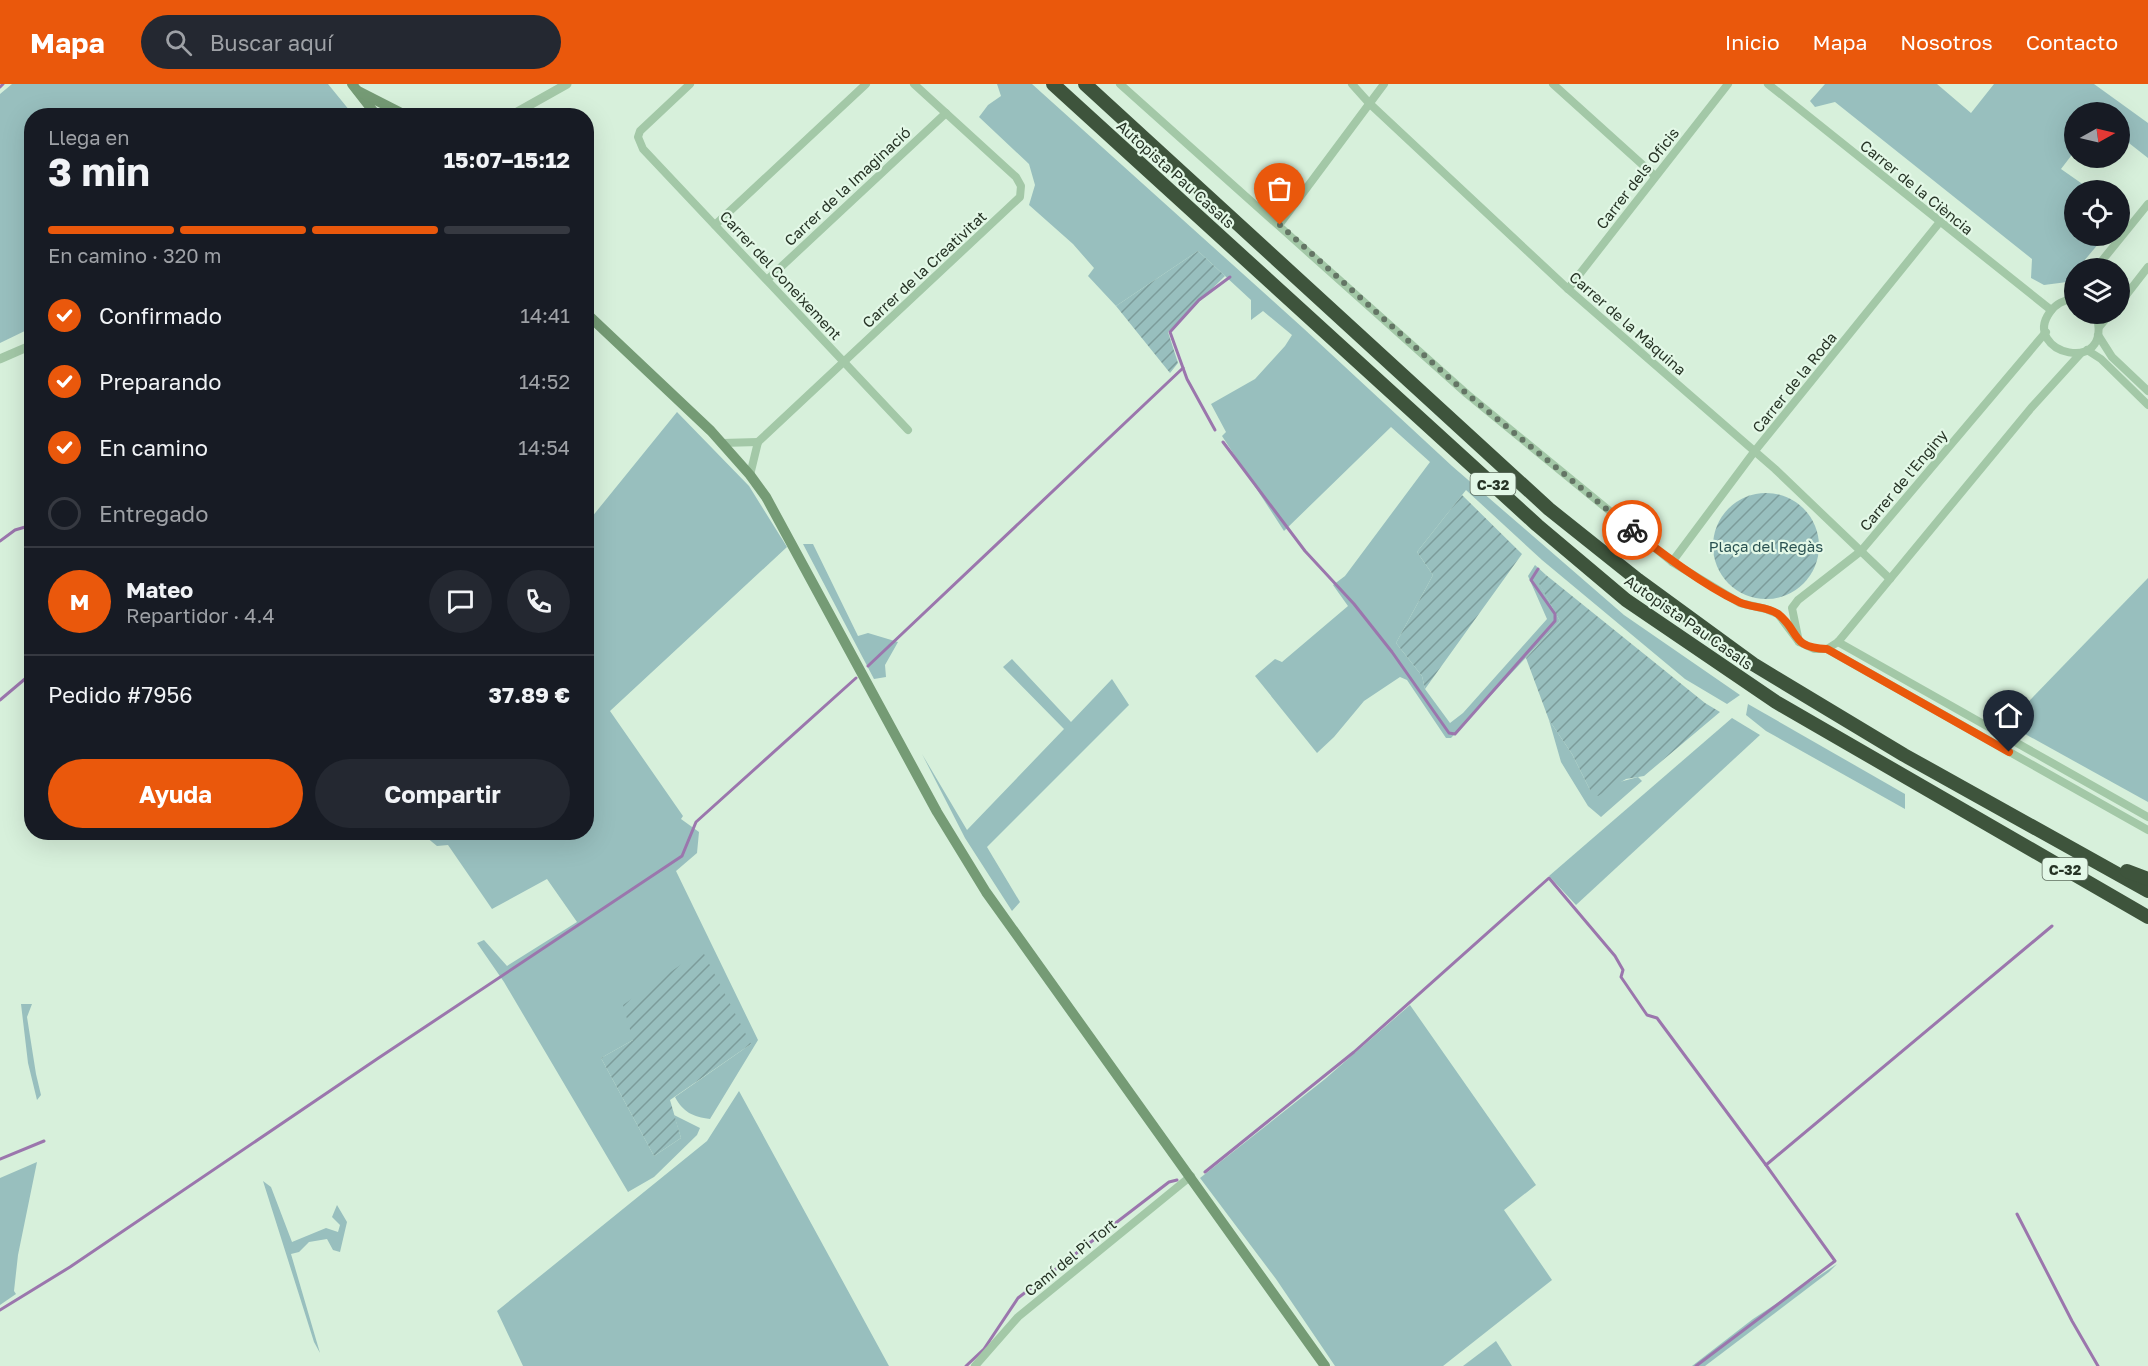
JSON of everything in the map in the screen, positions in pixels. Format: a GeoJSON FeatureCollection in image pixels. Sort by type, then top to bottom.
{"type":"FeatureCollection","features":[{"type":"Feature","properties":{"kind":"highway","name":"Autopista Pau Casals"},"geometry":{"type":"LineString","coordinates":[[1053,84],[1537,525],[1626,600],[1776,702],[2148,917]]}},
{"type":"Feature","properties":{"kind":"highway","name":"Autopista Pau Casals"},"geometry":{"type":"LineString","coordinates":[[1084,84],[1549,509],[1638,580],[1761,669],[1904,755],[2148,891]]}},
{"type":"Feature","properties":{"kind":"highway"},"geometry":{"type":"LineString","coordinates":[[2083,854],[2148,879]]}},
{"type":"Feature","properties":{"kind":"main road"},"geometry":{"type":"LineString","coordinates":[[355,87],[371,108]]}},
{"type":"Feature","properties":{"kind":"main road"},"geometry":{"type":"LineString","coordinates":[[355,87],[393,108]]}},
{"type":"Feature","properties":{"kind":"main road"},"geometry":{"type":"LineString","coordinates":[[594,321],[722,443],[750,475],[780,521],[938,812],[970,866],[1057,992],[1325,1366]]}},
{"type":"Feature","properties":{"kind":"street"},"geometry":{"type":"LineString","coordinates":[[524,108],[567,84]]}},
{"type":"Feature","properties":{"kind":"street","name":"Carrer del Coneixement"},"geometry":{"type":"LineString","coordinates":[[690,84],[644,126],[638,137],[643,149],[908,430]]}},
{"type":"Feature","properties":{"kind":"street"},"geometry":{"type":"LineString","coordinates":[[715,225],[866,84]]}},
{"type":"Feature","properties":{"kind":"street"},"geometry":{"type":"LineString","coordinates":[[914,84],[946,113]]}},
{"type":"Feature","properties":{"kind":"street"},"geometry":{"type":"LineString","coordinates":[[1120,84],[1467,394],[1672,561],[1740,603],[1778,614],[1799,642],[1814,648],[1827,649],[2148,830]]}},
{"type":"Feature","properties":{"kind":"street","name":"Carrer de la Màquina"},"geometry":{"type":"LineString","coordinates":[[1352,84],[1369,103],[1568,289],[1775,469],[1890,579]]}},
{"type":"Feature","properties":{"kind":"street"},"geometry":{"type":"LineString","coordinates":[[1280,225],[1384,84]]}},
{"type":"Feature","properties":{"kind":"street"},"geometry":{"type":"LineString","coordinates":[[1553,84],[1655,176]]}},
{"type":"Feature","properties":{"kind":"street","name":"Carrer dels Oficis"},"geometry":{"type":"LineString","coordinates":[[1568,289],[1728,84]]}},
{"type":"Feature","properties":{"kind":"street","name":"Carrer de la Ciència"},"geometry":{"type":"LineString","coordinates":[[1768,84],[1939,223],[2051,310]]}},
{"type":"Feature","properties":{"kind":"street","name":"Carrer de la Creativitat"},"geometry":{"type":"LineString","coordinates":[[758,442],[1020,196],[1021,186],[1016,177],[946,113]]}},
{"type":"Feature","properties":{"kind":"street","name":"Carrer de la Imaginació"},"geometry":{"type":"LineString","coordinates":[[767,280],[946,113]]}},
{"type":"Feature","properties":{"kind":"street"},"geometry":{"type":"LineString","coordinates":[[2104,258],[2148,204]]}},
{"type":"Feature","properties":{"kind":"street","name":"Carrer de la Roda"},"geometry":{"type":"LineString","coordinates":[[1672,561],[1754,452],[1939,223]]}},
{"type":"Feature","properties":{"kind":"street"},"geometry":{"type":"LineString","coordinates":[[2130,290],[2148,267]]}},
{"type":"Feature","properties":{"kind":"street"},"geometry":{"type":"LineString","coordinates":[[2064,301],[2051,310],[2047,317],[2046,332],[2049,341],[2057,349],[2072,354],[2084,351],[2101,359],[2148,405]]}},
{"type":"Feature","properties":{"kind":"street"},"geometry":{"type":"LineString","coordinates":[[1827,649],[1838,642],[2031,408],[2094,343],[2100,326]]}},
{"type":"Feature","properties":{"kind":"street","name":"Carrer de l'Enginy"},"geometry":{"type":"LineString","coordinates":[[1799,642],[1791,608],[1861,551],[2046,332]]}},
{"type":"Feature","properties":{"kind":"street"},"geometry":{"type":"LineString","coordinates":[[2098,335],[2112,357],[2148,391]]}},
{"type":"Feature","properties":{"kind":"street"},"geometry":{"type":"LineString","coordinates":[[0,359],[24,348]]}},
{"type":"Feature","properties":{"kind":"street"},"geometry":{"type":"LineString","coordinates":[[722,443],[758,442],[750,475]]}},
{"type":"Feature","properties":{"kind":"street"},"geometry":{"type":"LineString","coordinates":[[1838,642],[2148,817]]}},
{"type":"Feature","properties":{"kind":"street","name":"Camí del Pi Tort"},"geometry":{"type":"LineString","coordinates":[[975,1366],[1018,1317],[1191,1176]]}},
{"type":"Feature","properties":{"kind":"green space"},"geometry":{"type":"Polygon","coordinates":[[[12,84],[328,84],[348,108],[24,108],[24,331],[0,343],[0,94],[12,84]]]}},
{"type":"Feature","properties":{"kind":"green space"},"geometry":{"type":"Polygon","coordinates":[[[997,84],[1032,84],[1303,328],[1452,466],[1624,615],[1740,695],[1727,704],[1685,679],[1542,560],[1466,490],[1417,552],[1433,575],[1396,643],[1422,676],[1425,689],[1450,723],[1463,713],[1547,619],[1528,576],[1535,565],[1546,575],[1539,583],[1560,621],[1451,738],[1446,738],[1407,680],[1400,677],[1364,701],[1334,737],[1317,753],[1255,676],[1275,659],[1282,662],[1348,606],[1333,585],[1345,576],[1430,462],[1391,427],[1284,531],[1222,436],[1226,432],[1211,404],[1255,379],[1292,335],[1263,311],[1251,320],[1251,300],[1198,251],[1116,306],[1088,276],[1094,268],[1073,244],[1029,205],[1035,185],[1029,164],[979,117],[988,105],[1001,96],[997,84]]]}},
{"type":"Feature","properties":{"kind":"green space"},"geometry":{"type":"Polygon","coordinates":[[[1825,84],[1937,84],[1971,113],[1994,84],[2094,84],[2119,102],[2064,102],[2064,165],[2061,169],[2077,180],[2064,180],[2064,246],[2097,246],[2086,258],[2064,258],[2064,282],[2044,285],[2031,278],[2032,259],[1835,102],[1815,107],[1810,101],[1825,84]]]}},
{"type":"Feature","properties":{"kind":"green space"},"geometry":{"type":"Polygon","coordinates":[[[2130,110],[2148,123],[2148,158],[2130,144],[2130,110]]]}},
{"type":"Feature","properties":{"kind":"green space"},"geometry":{"type":"Polygon","coordinates":[[[1198,251],[1225,276],[1168,332],[1178,363],[1170,373],[1116,306],[1198,251]]]}},
{"type":"Feature","properties":{"kind":"green space"},"geometry":{"type":"Polygon","coordinates":[[[677,412],[749,486],[787,547],[610,711],[683,816],[681,819],[699,832],[697,853],[676,871],[758,1040],[710,1119],[689,1113],[675,1097],[751,1044],[633,1040],[601,1058],[654,1156],[681,1138],[674,1115],[700,1128],[697,1135],[654,1177],[628,1192],[504,982],[477,943],[484,940],[507,966],[577,922],[547,879],[492,909],[448,845],[437,846],[430,840],[594,840],[594,514],[677,412]]]}},
{"type":"Feature","properties":{"kind":"green space","name":"Plaça del Regàs"},"geometry":{"type":"Polygon","coordinates":[[[1766,493],[1786,497],[1803,509],[1815,526],[1819,546],[1815,566],[1803,583],[1786,595],[1766,599],[1746,595],[1729,583],[1717,566],[1713,546],[1717,526],[1729,509],[1746,497],[1766,493]]]}},
{"type":"Feature","properties":{"kind":"green space"},"geometry":{"type":"Polygon","coordinates":[[[1462,495],[1522,554],[1425,689],[1422,676],[1396,643],[1433,575],[1417,552],[1462,495]]]}},
{"type":"Feature","properties":{"kind":"green space"},"geometry":{"type":"Polygon","coordinates":[[[803,544],[813,544],[858,636],[868,633],[898,642],[885,665],[886,677],[874,679],[803,544]]]}},
{"type":"Feature","properties":{"kind":"green space"},"geometry":{"type":"Polygon","coordinates":[[[1546,575],[1705,703],[1720,712],[1644,776],[1626,779],[1598,796],[1590,790],[1572,754],[1549,720],[1526,658],[1560,621],[1538,582],[1546,575]]]}},
{"type":"Feature","properties":{"kind":"green space"},"geometry":{"type":"Polygon","coordinates":[[[2148,578],[2148,802],[2007,724],[2148,578]]]}},
{"type":"Feature","properties":{"kind":"green space"},"geometry":{"type":"Polygon","coordinates":[[[1012,659],[1071,722],[1112,679],[1129,705],[987,847],[1020,902],[1012,911],[965,838],[922,754],[967,830],[1064,729],[1003,667],[1012,659]]]}},
{"type":"Feature","properties":{"kind":"green space"},"geometry":{"type":"Polygon","coordinates":[[[1748,704],[1905,794],[1905,809],[1766,731],[1746,715],[1748,704]]]}},
{"type":"Feature","properties":{"kind":"green space"},"geometry":{"type":"Polygon","coordinates":[[[1732,718],[1760,735],[1576,905],[1549,876],[1732,718]]]}},
{"type":"Feature","properties":{"kind":"green space"},"geometry":{"type":"Polygon","coordinates":[[[1549,720],[1572,754],[1590,790],[1638,777],[1642,781],[1601,817],[1588,806],[1561,762],[1549,720]]]}},
{"type":"Feature","properties":{"kind":"green space"},"geometry":{"type":"Polygon","coordinates":[[[702,950],[751,1044],[670,1100],[681,1138],[654,1156],[601,1058],[633,1040],[623,1005],[702,950]]]}},
{"type":"Feature","properties":{"kind":"green space"},"geometry":{"type":"Polygon","coordinates":[[[21,1004],[32,1004],[27,1017],[41,1095],[37,1100],[28,1063],[21,1004]]]}},
{"type":"Feature","properties":{"kind":"green space"},"geometry":{"type":"Polygon","coordinates":[[[1410,1005],[1536,1185],[1504,1210],[1552,1280],[1443,1366],[1335,1366],[1276,1279],[1200,1178],[1325,1079],[1410,1005]]]}},
{"type":"Feature","properties":{"kind":"green space"},"geometry":{"type":"Polygon","coordinates":[[[739,1091],[889,1366],[523,1366],[497,1311],[707,1141],[739,1091]]]}},
{"type":"Feature","properties":{"kind":"green space"},"geometry":{"type":"Polygon","coordinates":[[[37,1162],[18,1255],[14,1291],[16,1294],[0,1305],[0,1178],[37,1162]]]}},
{"type":"Feature","properties":{"kind":"green space"},"geometry":{"type":"Polygon","coordinates":[[[263,1181],[271,1187],[292,1242],[326,1228],[338,1232],[340,1225],[332,1217],[337,1205],[347,1222],[340,1252],[333,1250],[327,1239],[309,1242],[299,1252],[291,1254],[320,1353],[314,1342],[263,1181]]]}},
{"type":"Feature","properties":{"kind":"green space"},"geometry":{"type":"Polygon","coordinates":[[[1837,1264],[1705,1366],[1692,1366],[1753,1319],[1837,1264]]]}},
{"type":"Feature","properties":{"kind":"green space"},"geometry":{"type":"Polygon","coordinates":[[[1496,1341],[1512,1366],[1463,1366],[1496,1341]]]}},
{"type":"Feature","properties":{"kind":"waterway"},"geometry":{"type":"LineString","coordinates":[[0,87],[3,84]]}},
{"type":"Feature","properties":{"kind":"waterway"},"geometry":{"type":"LineString","coordinates":[[1215,430],[1187,379],[1170,332],[1199,300],[1230,277]]}},
{"type":"Feature","properties":{"kind":"waterway"},"geometry":{"type":"LineString","coordinates":[[868,666],[1183,368]]}},
{"type":"Feature","properties":{"kind":"waterway"},"geometry":{"type":"LineString","coordinates":[[1223,442],[1305,551],[1354,604],[1392,652],[1449,733],[1455,734],[1555,621],[1555,614],[1531,580],[1538,569]]}},
{"type":"Feature","properties":{"kind":"waterway"},"geometry":{"type":"LineString","coordinates":[[0,541],[15,530],[24,527]]}},
{"type":"Feature","properties":{"kind":"waterway"},"geometry":{"type":"LineString","coordinates":[[0,1310],[70,1267],[682,856],[696,822],[856,678]]}},
{"type":"Feature","properties":{"kind":"waterway"},"geometry":{"type":"LineString","coordinates":[[0,700],[24,680]]}},
{"type":"Feature","properties":{"kind":"waterway"},"geometry":{"type":"LineString","coordinates":[[1205,1172],[1354,1052],[1549,878],[1615,956],[1623,970],[1621,977],[1647,1015],[1657,1018],[1766,1165],[2052,926]]}},
{"type":"Feature","properties":{"kind":"waterway"},"geometry":{"type":"LineString","coordinates":[[0,1159],[44,1141]]}},
{"type":"Feature","properties":{"kind":"waterway"},"geometry":{"type":"LineString","coordinates":[[1696,1366],[1835,1261],[1766,1165]]}},
{"type":"Feature","properties":{"kind":"waterway"},"geometry":{"type":"LineString","coordinates":[[966,1366],[984,1349],[1018,1298],[1169,1182],[1177,1180]]}},
{"type":"Feature","properties":{"kind":"waterway"},"geometry":{"type":"LineString","coordinates":[[2017,1214],[2098,1366]]}},
{"type":"Feature","properties":{"kind":"way so far"},"geometry":{"type":"LineString","coordinates":[[1280,225],[1467,394],[1632,530]]}},
{"type":"Feature","properties":{"kind":"route"},"geometry":{"type":"LineString","coordinates":[[1632,530],[1672,561],[1740,603],[1778,614],[1799,642],[1814,648],[1827,649],[2009,752]]}}]}
